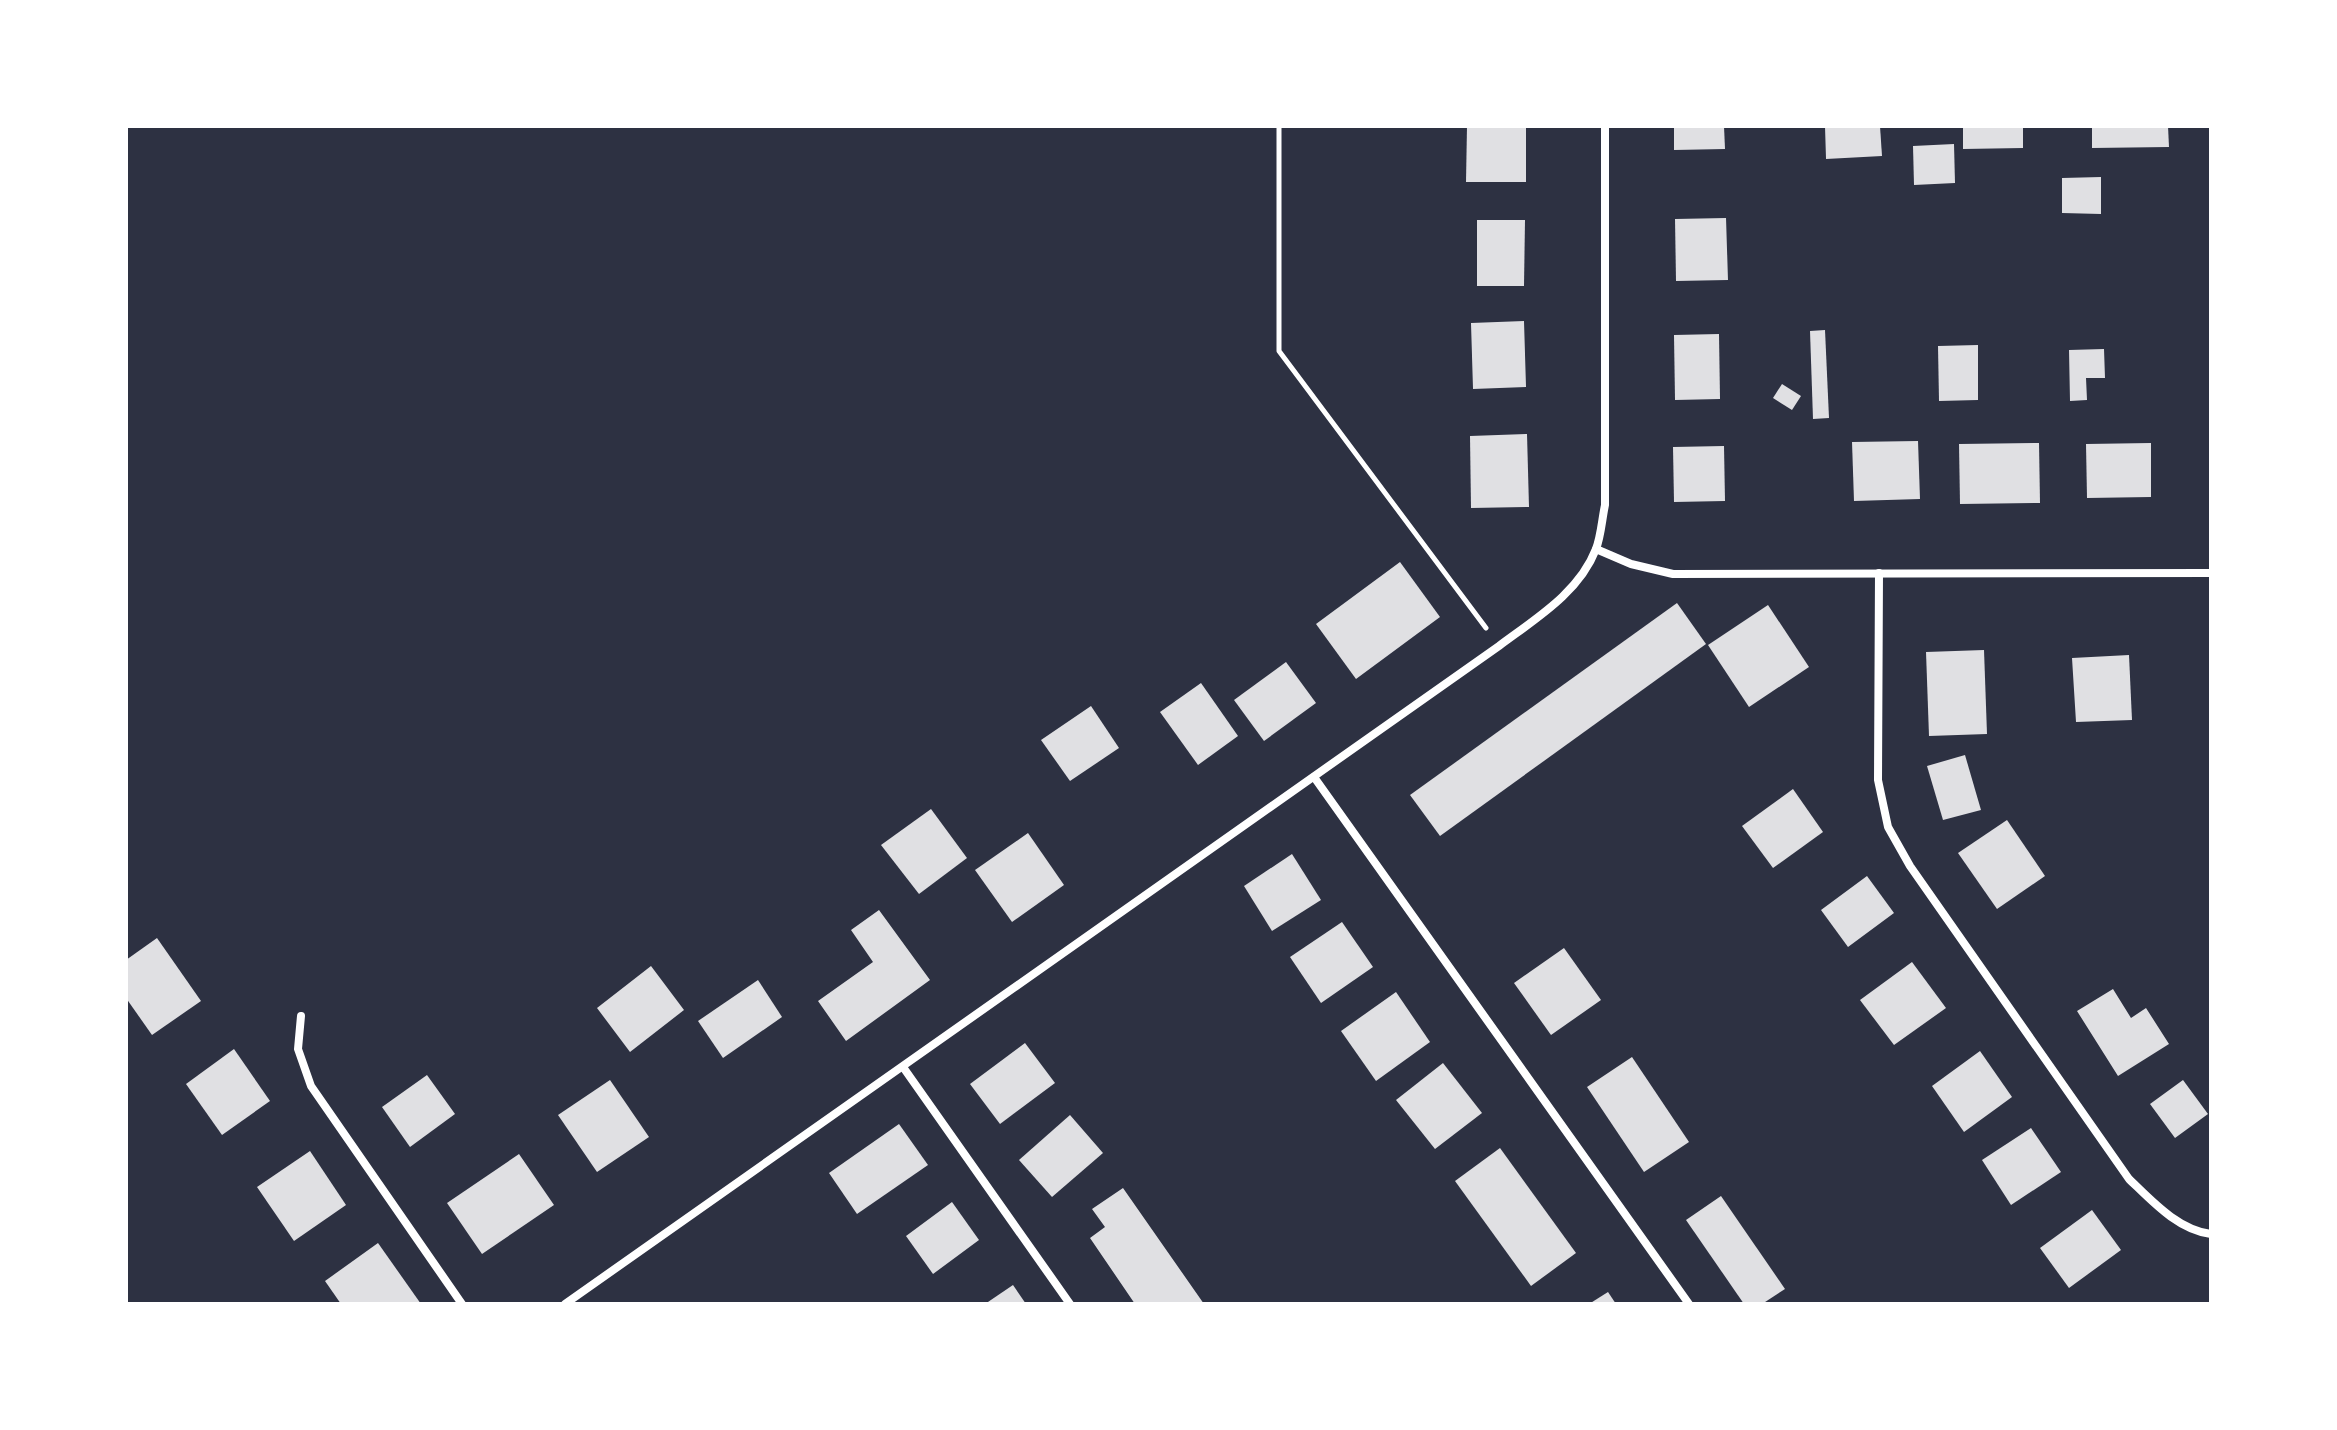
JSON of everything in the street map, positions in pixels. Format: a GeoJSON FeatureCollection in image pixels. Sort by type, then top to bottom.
{"type":"FeatureCollection","features":[{"type":"Feature","properties":{"kind":"street"},"geometry":{"type":"LineString","coordinates":[[565,1304],[1499,646],[1553,605],[1578,580],[1596,549],[1605,505],[1605,126]]}},
{"type":"Feature","properties":{"kind":"street"},"geometry":{"type":"LineString","coordinates":[[1596,549],[1631,564],[1673,574],[2211,573]]}},
{"type":"Feature","properties":{"kind":"street"},"geometry":{"type":"LineString","coordinates":[[1879,573],[1878,780],[1888,827],[1910,866],[2129,1179],[2163,1212],[2200,1232],[2211,1234]]}},
{"type":"Feature","properties":{"kind":"street"},"geometry":{"type":"LineString","coordinates":[[1314,777],[1689,1304]]}},
{"type":"Feature","properties":{"kind":"street"},"geometry":{"type":"LineString","coordinates":[[301,1016],[298,1049],[311,1086],[462,1304]]}},
{"type":"Feature","properties":{"kind":"street"},"geometry":{"type":"LineString","coordinates":[[903,1067],[1070,1304]]}},
{"type":"Feature","properties":{"kind":"path"},"geometry":{"type":"LineString","coordinates":[[1279,126],[1279,351],[1499,646]]}},
{"type":"Feature","properties":{"kind":"building"},"geometry":{"type":"Polygon","coordinates":[[[1467,126],[1526,126],[1526,182],[1466,182],[1467,126]]]}},
{"type":"Feature","properties":{"kind":"building"},"geometry":{"type":"Polygon","coordinates":[[[1674,126],[1724,126],[1725,149],[1674,150],[1674,126]]]}},
{"type":"Feature","properties":{"kind":"building"},"geometry":{"type":"Polygon","coordinates":[[[1825,126],[1880,126],[1882,156],[1826,159],[1825,126]]]}},
{"type":"Feature","properties":{"kind":"building"},"geometry":{"type":"Polygon","coordinates":[[[1963,126],[2023,126],[2023,148],[1963,149],[1963,126]]]}},
{"type":"Feature","properties":{"kind":"building"},"geometry":{"type":"Polygon","coordinates":[[[2092,126],[2168,126],[2169,147],[2092,148],[2092,126]]]}},
{"type":"Feature","properties":{"kind":"building"},"geometry":{"type":"Polygon","coordinates":[[[1954,144],[1955,183],[1914,185],[1913,146],[1954,144]]]}},
{"type":"Feature","properties":{"kind":"building"},"geometry":{"type":"Polygon","coordinates":[[[2101,177],[2101,214],[2062,213],[2062,178],[2101,177]]]}},
{"type":"Feature","properties":{"kind":"building"},"geometry":{"type":"Polygon","coordinates":[[[1726,218],[1728,280],[1676,281],[1675,219],[1726,218]]]}},
{"type":"Feature","properties":{"kind":"building"},"geometry":{"type":"Polygon","coordinates":[[[1477,220],[1525,220],[1524,286],[1477,286],[1477,220]]]}},
{"type":"Feature","properties":{"kind":"building"},"geometry":{"type":"Polygon","coordinates":[[[1524,321],[1526,387],[1473,389],[1471,323],[1524,321]]]}},
{"type":"Feature","properties":{"kind":"building"},"geometry":{"type":"Polygon","coordinates":[[[1825,330],[1829,418],[1813,419],[1810,331],[1825,330]]]}},
{"type":"Feature","properties":{"kind":"building"},"geometry":{"type":"Polygon","coordinates":[[[1719,334],[1720,399],[1675,400],[1674,335],[1719,334]]]}},
{"type":"Feature","properties":{"kind":"building"},"geometry":{"type":"Polygon","coordinates":[[[1978,345],[1978,400],[1939,401],[1938,346],[1978,345]]]}},
{"type":"Feature","properties":{"kind":"building"},"geometry":{"type":"Polygon","coordinates":[[[2104,349],[2105,378],[2086,378],[2087,400],[2070,401],[2069,350],[2104,349]]]}},
{"type":"Feature","properties":{"kind":"building"},"geometry":{"type":"Polygon","coordinates":[[[1782,384],[1801,396],[1792,410],[1773,398],[1782,384]]]}},
{"type":"Feature","properties":{"kind":"building"},"geometry":{"type":"Polygon","coordinates":[[[1527,434],[1529,507],[1471,508],[1470,436],[1527,434]]]}},
{"type":"Feature","properties":{"kind":"building"},"geometry":{"type":"Polygon","coordinates":[[[1918,441],[1920,499],[1854,501],[1852,442],[1918,441]]]}},
{"type":"Feature","properties":{"kind":"building"},"geometry":{"type":"Polygon","coordinates":[[[2039,443],[2040,503],[1960,504],[1959,444],[2039,443]]]}},
{"type":"Feature","properties":{"kind":"building"},"geometry":{"type":"Polygon","coordinates":[[[2151,443],[2151,497],[2087,498],[2086,444],[2151,443]]]}},
{"type":"Feature","properties":{"kind":"building"},"geometry":{"type":"Polygon","coordinates":[[[1724,446],[1725,501],[1674,502],[1673,447],[1724,446]]]}},
{"type":"Feature","properties":{"kind":"building"},"geometry":{"type":"Polygon","coordinates":[[[1400,562],[1440,617],[1356,679],[1316,624],[1400,562]]]}},
{"type":"Feature","properties":{"kind":"building"},"geometry":{"type":"Polygon","coordinates":[[[1677,603],[1706,644],[1440,836],[1410,795],[1677,603]]]}},
{"type":"Feature","properties":{"kind":"building"},"geometry":{"type":"Polygon","coordinates":[[[1768,605],[1809,667],[1749,707],[1708,645],[1768,605]]]}},
{"type":"Feature","properties":{"kind":"building"},"geometry":{"type":"Polygon","coordinates":[[[1984,650],[1987,734],[1929,736],[1926,652],[1984,650]]]}},
{"type":"Feature","properties":{"kind":"building"},"geometry":{"type":"Polygon","coordinates":[[[2129,655],[2132,720],[2076,722],[2072,658],[2129,655]]]}},
{"type":"Feature","properties":{"kind":"building"},"geometry":{"type":"Polygon","coordinates":[[[1286,662],[1316,703],[1264,741],[1234,700],[1286,662]]]}},
{"type":"Feature","properties":{"kind":"building"},"geometry":{"type":"Polygon","coordinates":[[[1201,683],[1238,736],[1198,765],[1160,712],[1201,683]]]}},
{"type":"Feature","properties":{"kind":"building"},"geometry":{"type":"Polygon","coordinates":[[[1091,706],[1119,748],[1070,781],[1041,740],[1091,706]]]}},
{"type":"Feature","properties":{"kind":"building"},"geometry":{"type":"Polygon","coordinates":[[[1965,755],[1981,810],[1943,820],[1927,766],[1965,755]]]}},
{"type":"Feature","properties":{"kind":"building"},"geometry":{"type":"Polygon","coordinates":[[[1793,789],[1823,832],[1773,868],[1742,826],[1793,789]]]}},
{"type":"Feature","properties":{"kind":"building"},"geometry":{"type":"Polygon","coordinates":[[[931,809],[967,858],[919,894],[881,845],[931,809]]]}},
{"type":"Feature","properties":{"kind":"building"},"geometry":{"type":"Polygon","coordinates":[[[2007,820],[2045,876],[1997,909],[1958,853],[2007,820]]]}},
{"type":"Feature","properties":{"kind":"building"},"geometry":{"type":"Polygon","coordinates":[[[1028,833],[1064,885],[1012,922],[975,870],[1028,833]]]}},
{"type":"Feature","properties":{"kind":"building"},"geometry":{"type":"Polygon","coordinates":[[[1292,854],[1321,900],[1272,931],[1244,886],[1292,854]]]}},
{"type":"Feature","properties":{"kind":"building"},"geometry":{"type":"Polygon","coordinates":[[[1867,876],[1894,913],[1848,947],[1821,910],[1867,876]]]}},
{"type":"Feature","properties":{"kind":"building"},"geometry":{"type":"Polygon","coordinates":[[[879,910],[930,980],[846,1041],[818,1001],[873,962],[851,930],[879,910]]]}},
{"type":"Feature","properties":{"kind":"building"},"geometry":{"type":"Polygon","coordinates":[[[1342,922],[1373,967],[1321,1003],[1290,957],[1342,922]]]}},
{"type":"Feature","properties":{"kind":"building"},"geometry":{"type":"Polygon","coordinates":[[[157,938],[201,1001],[152,1035],[126,998],[126,960],[157,938]]]}},
{"type":"Feature","properties":{"kind":"building"},"geometry":{"type":"Polygon","coordinates":[[[1564,948],[1601,1000],[1551,1035],[1514,983],[1564,948]]]}},
{"type":"Feature","properties":{"kind":"building"},"geometry":{"type":"Polygon","coordinates":[[[1912,962],[1946,1008],[1894,1045],[1860,1000],[1912,962]]]}},
{"type":"Feature","properties":{"kind":"building"},"geometry":{"type":"Polygon","coordinates":[[[651,966],[684,1010],[630,1052],[597,1008],[651,966]]]}},
{"type":"Feature","properties":{"kind":"building"},"geometry":{"type":"Polygon","coordinates":[[[758,980],[782,1017],[723,1058],[698,1021],[758,980]]]}},
{"type":"Feature","properties":{"kind":"building"},"geometry":{"type":"Polygon","coordinates":[[[2113,989],[2131,1018],[2146,1008],[2169,1044],[2118,1076],[2077,1011],[2113,989]]]}},
{"type":"Feature","properties":{"kind":"building"},"geometry":{"type":"Polygon","coordinates":[[[1396,992],[1430,1042],[1376,1081],[1341,1031],[1396,992]]]}},
{"type":"Feature","properties":{"kind":"building"},"geometry":{"type":"Polygon","coordinates":[[[1025,1043],[1055,1083],[1000,1124],[970,1084],[1025,1043]]]}},
{"type":"Feature","properties":{"kind":"building"},"geometry":{"type":"Polygon","coordinates":[[[234,1049],[270,1101],[222,1135],[186,1084],[234,1049]]]}},
{"type":"Feature","properties":{"kind":"building"},"geometry":{"type":"Polygon","coordinates":[[[1980,1051],[2012,1097],[1964,1132],[1932,1086],[1980,1051]]]}},
{"type":"Feature","properties":{"kind":"building"},"geometry":{"type":"Polygon","coordinates":[[[1632,1057],[1689,1142],[1644,1172],[1587,1087],[1632,1057]]]}},
{"type":"Feature","properties":{"kind":"building"},"geometry":{"type":"Polygon","coordinates":[[[1443,1063],[1482,1113],[1435,1149],[1396,1100],[1443,1063]]]}},
{"type":"Feature","properties":{"kind":"building"},"geometry":{"type":"Polygon","coordinates":[[[427,1075],[455,1114],[410,1147],[382,1107],[427,1075]]]}},
{"type":"Feature","properties":{"kind":"building"},"geometry":{"type":"Polygon","coordinates":[[[610,1080],[649,1137],[597,1172],[558,1115],[610,1080]]]}},
{"type":"Feature","properties":{"kind":"building"},"geometry":{"type":"Polygon","coordinates":[[[2183,1080],[2208,1114],[2175,1138],[2150,1104],[2183,1080]]]}},
{"type":"Feature","properties":{"kind":"building"},"geometry":{"type":"Polygon","coordinates":[[[1070,1115],[1103,1153],[1052,1197],[1019,1160],[1070,1115]]]}},
{"type":"Feature","properties":{"kind":"building"},"geometry":{"type":"Polygon","coordinates":[[[899,1124],[928,1165],[857,1214],[829,1173],[899,1124]]]}},
{"type":"Feature","properties":{"kind":"building"},"geometry":{"type":"Polygon","coordinates":[[[2031,1128],[2061,1172],[2011,1205],[1982,1160],[2031,1128]]]}},
{"type":"Feature","properties":{"kind":"building"},"geometry":{"type":"Polygon","coordinates":[[[1500,1148],[1576,1253],[1531,1286],[1455,1181],[1500,1148]]]}},
{"type":"Feature","properties":{"kind":"building"},"geometry":{"type":"Polygon","coordinates":[[[310,1151],[346,1205],[294,1241],[257,1187],[310,1151]]]}},
{"type":"Feature","properties":{"kind":"building"},"geometry":{"type":"Polygon","coordinates":[[[519,1154],[554,1205],[482,1254],[447,1203],[519,1154]]]}},
{"type":"Feature","properties":{"kind":"building"},"geometry":{"type":"Polygon","coordinates":[[[1123,1188],[1204,1304],[1135,1304],[1090,1238],[1105,1227],[1092,1209],[1123,1188]]]}},
{"type":"Feature","properties":{"kind":"building"},"geometry":{"type":"Polygon","coordinates":[[[1721,1196],[1785,1289],[1762,1304],[1744,1304],[1686,1220],[1721,1196]]]}},
{"type":"Feature","properties":{"kind":"building"},"geometry":{"type":"Polygon","coordinates":[[[952,1202],[979,1240],[933,1274],[906,1236],[952,1202]]]}},
{"type":"Feature","properties":{"kind":"building"},"geometry":{"type":"Polygon","coordinates":[[[2092,1210],[2121,1250],[2069,1288],[2040,1248],[2092,1210]]]}},
{"type":"Feature","properties":{"kind":"building"},"geometry":{"type":"Polygon","coordinates":[[[378,1243],[421,1304],[341,1304],[325,1281],[378,1243]]]}},
{"type":"Feature","properties":{"kind":"building"},"geometry":{"type":"Polygon","coordinates":[[[1013,1285],[1026,1304],[985,1304],[1013,1285]]]}},
{"type":"Feature","properties":{"kind":"building"},"geometry":{"type":"Polygon","coordinates":[[[1608,1292],[1616,1304],[1589,1304],[1608,1292]]]}}]}
